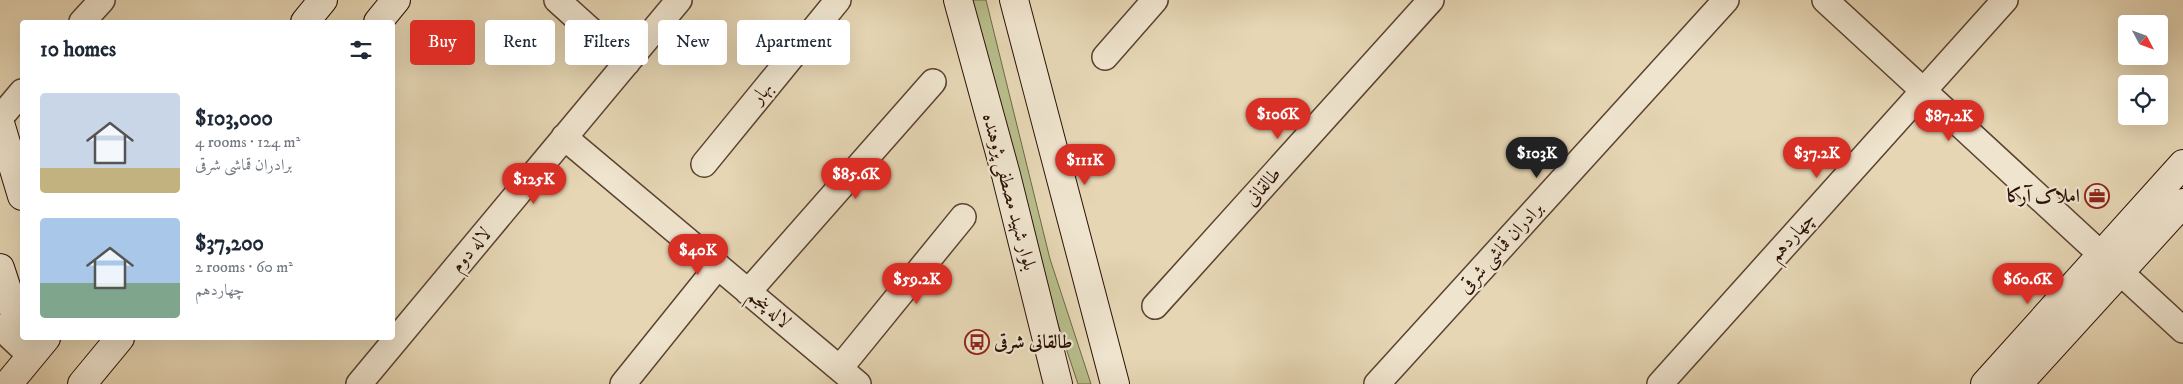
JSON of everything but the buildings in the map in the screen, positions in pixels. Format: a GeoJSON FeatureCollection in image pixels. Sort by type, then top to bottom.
{"type":"FeatureCollection","features":[{"type":"Feature","properties":{"kind":"main road"},"geometry":{"type":"LineString","coordinates":[[307,20],[323,0]]}},
{"type":"Feature","properties":{"kind":"main road"},"geometry":{"type":"LineString","coordinates":[[380,20],[396,0]]}},
{"type":"Feature","properties":{"kind":"main road","name":"بلوار شهید مصطفی پژوهنده"},"geometry":{"type":"LineString","coordinates":[[958,0],[1006,175],[1058,384]]}},
{"type":"Feature","properties":{"kind":"main road"},"geometry":{"type":"LineString","coordinates":[[1014,0],[1115,384]]}},
{"type":"Feature","properties":{"kind":"main road"},"geometry":{"type":"LineString","coordinates":[[0,123],[20,189]]}},
{"type":"Feature","properties":{"kind":"main road"},"geometry":{"type":"LineString","coordinates":[[2018,384],[2111,263],[2183,164]]}},
{"type":"Feature","properties":{"kind":"main road"},"geometry":{"type":"LineString","coordinates":[[1986,384],[2111,263],[2183,203]]}},
{"type":"Feature","properties":{"kind":"main road"},"geometry":{"type":"LineString","coordinates":[[3,276],[20,303]]}},
{"type":"Feature","properties":{"kind":"main road"},"geometry":{"type":"LineString","coordinates":[[3,276],[20,316]]}},
{"type":"Feature","properties":{"kind":"main road"},"geometry":{"type":"LineString","coordinates":[[82,384],[118,340]]}},
{"type":"Feature","properties":{"kind":"main road"},"geometry":{"type":"LineString","coordinates":[[8,384],[31,342]]}},
{"type":"Feature","properties":{"kind":"street"},"geometry":{"type":"LineString","coordinates":[[84,20],[102,0]]}},
{"type":"Feature","properties":{"kind":"street"},"geometry":{"type":"LineString","coordinates":[[557,0],[579,20]]}},
{"type":"Feature","properties":{"kind":"street","name":"لاله دوم"},"geometry":{"type":"LineString","coordinates":[[648,38],[679,0]]}},
{"type":"Feature","properties":{"kind":"street","name":"بهار"},"geometry":{"type":"LineString","coordinates":[[704,164],[838,0]]}},
{"type":"Feature","properties":{"kind":"street"},"geometry":{"type":"LineString","coordinates":[[1105,57],[1155,0]]}},
{"type":"Feature","properties":{"kind":"street","name":"طالقانی"},"geometry":{"type":"LineString","coordinates":[[1155,306],[1431,0]]}},
{"type":"Feature","properties":{"kind":"street","name":"برادران قماشی شرقی"},"geometry":{"type":"LineString","coordinates":[[1377,384],[1726,0]]}},
{"type":"Feature","properties":{"kind":"street"},"geometry":{"type":"LineString","coordinates":[[1825,0],[2183,330]]}},
{"type":"Feature","properties":{"kind":"street","name":"چهاردهم"},"geometry":{"type":"LineString","coordinates":[[1660,384],[2004,0]]}},
{"type":"Feature","properties":{"kind":"street","name":"لاله دوم"},"geometry":{"type":"LineString","coordinates":[[359,384],[625,65]]}},
{"type":"Feature","properties":{"kind":"street"},"geometry":{"type":"LineString","coordinates":[[748,292],[933,82]]}},
{"type":"Feature","properties":{"kind":"street"},"geometry":{"type":"LineString","coordinates":[[0,118],[20,94]]}},
{"type":"Feature","properties":{"kind":"street","name":"لاله پنجم"},"geometry":{"type":"LineString","coordinates":[[564,137],[849,376]]}},
{"type":"Feature","properties":{"kind":"street"},"geometry":{"type":"LineString","coordinates":[[849,376],[963,217]]}},
{"type":"Feature","properties":{"kind":"street"},"geometry":{"type":"LineString","coordinates":[[623,384],[718,266]]}},
{"type":"Feature","properties":{"kind":"street"},"geometry":{"type":"LineString","coordinates":[[0,327],[20,337]]}},
{"type":"Feature","properties":{"kind":"green space"},"geometry":{"type":"Polygon","coordinates":[[[971,0],[986,0],[1050,259],[1091,384],[1078,384],[1038,264],[971,0]]]}},
{"type":"Feature","properties":{"kind":"place","name":"املاک آرکا"},"geometry":{"type":"Point","coordinates":[2097,196]}},
{"type":"Feature","properties":{"kind":"place","name":"طالقانی شرقی"},"geometry":{"type":"Point","coordinates":[977,342]}}]}
